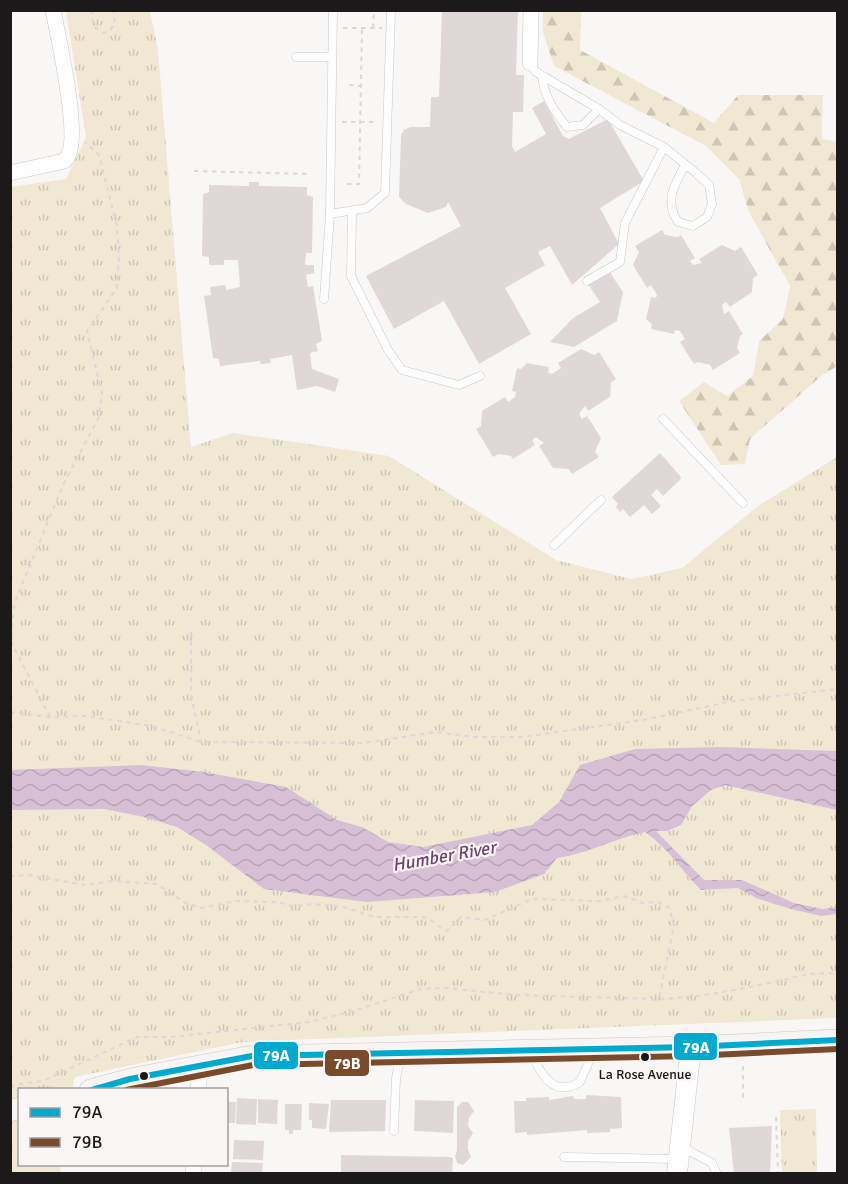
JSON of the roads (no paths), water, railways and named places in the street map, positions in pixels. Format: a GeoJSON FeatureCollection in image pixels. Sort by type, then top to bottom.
{"type":"FeatureCollection","features":[{"type":"Feature","properties":{"kind":"main road"},"geometry":{"type":"LineString","coordinates":[[94,1088],[252,1056],[691,1047],[837,1040]]}},
{"type":"Feature","properties":{"kind":"street"},"geometry":{"type":"LineString","coordinates":[[10,173],[64,161],[69,157],[72,148],[72,132],[53,10]]}},
{"type":"Feature","properties":{"kind":"street"},"geometry":{"type":"LineString","coordinates":[[530,63],[531,10]]}},
{"type":"Feature","properties":{"kind":"street"},"geometry":{"type":"LineString","coordinates":[[678,1160],[691,1047]]}},
{"type":"Feature","properties":{"kind":"street"},"geometry":{"type":"LineString","coordinates":[[198,1088],[201,1067]]}},
{"type":"Feature","properties":{"kind":"lane"},"geometry":{"type":"LineString","coordinates":[[324,299],[330,214],[333,10]]}},
{"type":"Feature","properties":{"kind":"lane"},"geometry":{"type":"LineString","coordinates":[[330,214],[367,208],[386,193],[391,10]]}},
{"type":"Feature","properties":{"kind":"lane"},"geometry":{"type":"LineString","coordinates":[[296,57],[332,57]]}},
{"type":"Feature","properties":{"kind":"lane"},"geometry":{"type":"LineString","coordinates":[[530,63],[542,76],[599,109],[620,125],[664,147],[709,185],[712,204],[707,217],[693,226],[678,222],[671,211],[670,198],[685,165]]}},
{"type":"Feature","properties":{"kind":"lane"},"geometry":{"type":"LineString","coordinates":[[542,76],[543,88],[554,111],[567,127],[583,126],[599,109]]}},
{"type":"Feature","properties":{"kind":"lane"},"geometry":{"type":"LineString","coordinates":[[587,281],[620,262],[625,222],[664,147]]}},
{"type":"Feature","properties":{"kind":"lane"},"geometry":{"type":"LineString","coordinates":[[352,212],[349,235],[351,276],[388,350],[402,370],[459,385],[480,376]]}},
{"type":"Feature","properties":{"kind":"lane"},"geometry":{"type":"LineString","coordinates":[[663,419],[743,503]]}},
{"type":"Feature","properties":{"kind":"lane"},"geometry":{"type":"LineString","coordinates":[[554,545],[600,500]]}},
{"type":"Feature","properties":{"kind":"lane"},"geometry":{"type":"LineString","coordinates":[[530,1050],[545,1081],[554,1086],[569,1087],[580,1082],[595,1049]]}},
{"type":"Feature","properties":{"kind":"lane"},"geometry":{"type":"LineString","coordinates":[[394,1131],[396,1078],[401,1053]]}},
{"type":"Feature","properties":{"kind":"lane"},"geometry":{"type":"LineString","coordinates":[[564,1157],[712,1163],[717,1173]]}},
{"type":"Feature","properties":{"kind":"water","name":"Humber River"},"geometry":{"type":"Polygon","coordinates":[[[721,747],[837,751],[837,810],[725,785],[711,790],[692,806],[681,825],[667,831],[656,831],[704,880],[742,880],[794,903],[823,909],[837,907],[837,914],[821,916],[791,909],[756,898],[738,888],[701,890],[668,852],[645,832],[557,858],[544,874],[495,892],[367,902],[264,889],[206,845],[177,827],[144,817],[104,809],[11,810],[11,770],[141,765],[204,772],[286,787],[337,820],[362,827],[388,842],[423,847],[532,825],[559,802],[580,765],[635,749],[721,747]]]}},
{"type":"Feature","properties":{"kind":"place","name":"La Rose Avenue"},"geometry":{"type":"Point","coordinates":[645,1057]}}]}
